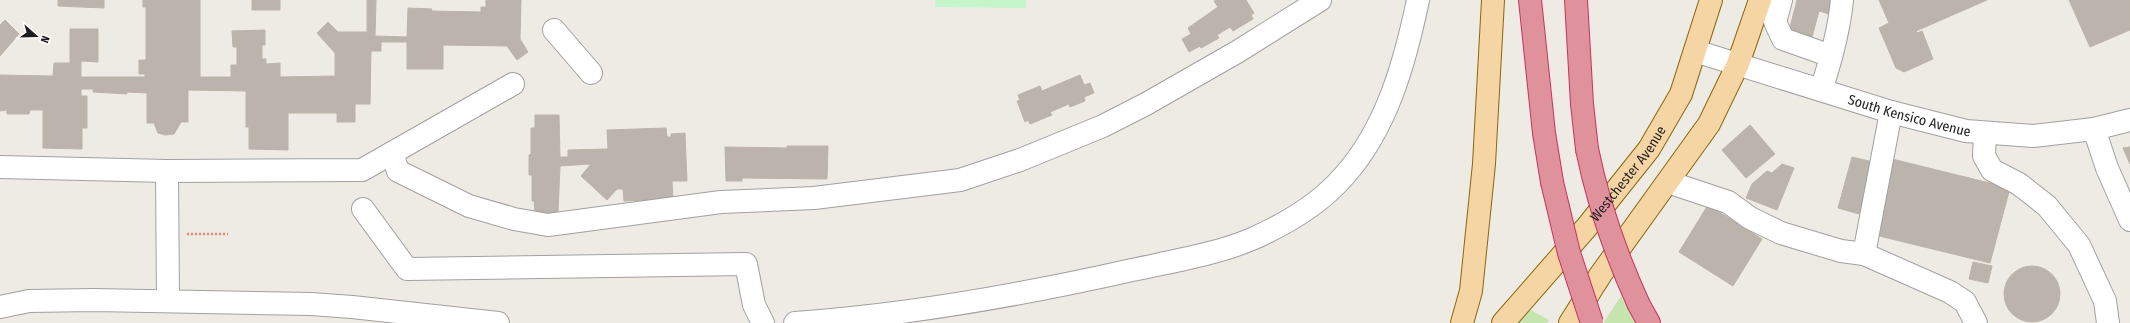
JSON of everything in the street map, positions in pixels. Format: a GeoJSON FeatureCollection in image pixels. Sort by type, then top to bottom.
{"type":"FeatureCollection","features":[{"type":"Feature","properties":{"kind":"highway"},"geometry":{"type":"LineString","coordinates":[[1530,0],[1544,133],[1552,182],[1569,253],[1592,323]]}},
{"type":"Feature","properties":{"kind":"highway"},"geometry":{"type":"LineString","coordinates":[[1576,0],[1582,104],[1587,148],[1606,221],[1625,274],[1644,314]]}},
{"type":"Feature","properties":{"kind":"main road"},"geometry":{"type":"LineString","coordinates":[[1462,323],[1471,291],[1483,172],[1493,0]]}},
{"type":"Feature","properties":{"kind":"main road","name":"Westchester Avenue"},"geometry":{"type":"LineString","coordinates":[[1503,323],[1586,228],[1649,149],[1681,94],[1710,0]]}},
{"type":"Feature","properties":{"kind":"main road"},"geometry":{"type":"LineString","coordinates":[[1570,323],[1601,274],[1709,124],[1769,4]]}},
{"type":"Feature","properties":{"kind":"street"},"geometry":{"type":"LineString","coordinates":[[392,153],[398,171],[470,206],[514,220],[548,226],[721,202],[814,198],[960,180],[1020,160],[1103,126],[1140,108],[1243,48],[1320,0]]}},
{"type":"Feature","properties":{"kind":"street"},"geometry":{"type":"LineString","coordinates":[[795,323],[950,305],[1089,280],[1227,247],[1250,240],[1296,217],[1324,196],[1343,177],[1359,158],[1373,136],[1396,84],[1408,46],[1418,0]]}},
{"type":"Feature","properties":{"kind":"street"},"geometry":{"type":"LineString","coordinates":[[1821,90],[1840,18],[1842,0]]}},
{"type":"Feature","properties":{"kind":"street"},"geometry":{"type":"LineString","coordinates":[[1769,4],[1783,39],[1831,56]]}},
{"type":"Feature","properties":{"kind":"street"},"geometry":{"type":"LineString","coordinates":[[554,30],[591,73]]}},
{"type":"Feature","properties":{"kind":"street","name":"South Kensico Avenue"},"geometry":{"type":"LineString","coordinates":[[1694,51],[1891,112],[1966,131],[2033,136],[2094,129],[2130,120]]}},
{"type":"Feature","properties":{"kind":"street"},"geometry":{"type":"LineString","coordinates":[[0,167],[167,171],[362,170],[513,84]]}},
{"type":"Feature","properties":{"kind":"street"},"geometry":{"type":"LineString","coordinates":[[1864,254],[1891,112]]}},
{"type":"Feature","properties":{"kind":"street"},"geometry":{"type":"LineString","coordinates":[[2094,129],[2107,168],[2130,220]]}},
{"type":"Feature","properties":{"kind":"street"},"geometry":{"type":"LineString","coordinates":[[1985,133],[1984,156],[1992,170],[2019,184],[2047,206],[2078,245],[2105,301],[2108,323]]}},
{"type":"Feature","properties":{"kind":"street"},"geometry":{"type":"LineString","coordinates":[[167,171],[168,301]]}},
{"type":"Feature","properties":{"kind":"street"},"geometry":{"type":"LineString","coordinates":[[1668,182],[1728,202],[1750,218],[1781,233],[1841,251],[1864,254],[1950,292],[1965,302],[1976,323]]}},
{"type":"Feature","properties":{"kind":"street"},"geometry":{"type":"LineString","coordinates":[[363,209],[407,269],[746,264],[754,305],[763,323]]}},
{"type":"Feature","properties":{"kind":"street"},"geometry":{"type":"LineString","coordinates":[[0,307],[29,301],[241,302],[352,307],[498,323]]}},
{"type":"Feature","properties":{"kind":"path"},"geometry":{"type":"LineString","coordinates":[[167,234],[228,234]]}},
{"type":"Feature","properties":{"kind":"green space"},"geometry":{"type":"Polygon","coordinates":[[[935,0],[1026,0],[1026,8],[935,7],[935,0]]]}},
{"type":"Feature","properties":{"kind":"green space"},"geometry":{"type":"Polygon","coordinates":[[[1621,296],[1637,323],[1604,323],[1604,322],[1621,296]]]}},
{"type":"Feature","properties":{"kind":"green space"},"geometry":{"type":"Polygon","coordinates":[[[1529,309],[1549,320],[1547,323],[1517,323],[1529,309]]]}},
{"type":"Feature","properties":{"kind":"building"},"geometry":{"type":"Polygon","coordinates":[[[58,0],[104,0],[104,8],[58,6],[58,0]]]}},
{"type":"Feature","properties":{"kind":"building"},"geometry":{"type":"Polygon","coordinates":[[[143,0],[200,0],[200,77],[231,77],[231,65],[237,65],[237,47],[233,47],[232,31],[265,30],[265,45],[262,45],[262,59],[266,59],[266,64],[280,63],[280,77],[335,76],[335,53],[317,33],[328,22],[338,32],[367,32],[367,0],[376,0],[375,36],[407,37],[408,8],[432,9],[431,11],[481,12],[481,7],[486,7],[486,0],[521,0],[520,39],[528,52],[517,60],[507,46],[443,45],[443,69],[407,69],[407,42],[381,42],[381,51],[371,51],[370,104],[355,104],[355,122],[337,122],[337,113],[288,113],[288,150],[249,149],[249,127],[246,127],[246,91],[188,90],[188,122],[181,122],[174,134],[165,135],[158,133],[154,123],[147,123],[147,93],[127,92],[127,94],[93,92],[93,89],[81,89],[81,96],[87,96],[87,128],[82,128],[82,149],[43,148],[43,110],[30,110],[29,114],[7,114],[7,110],[0,111],[0,75],[53,76],[54,63],[70,63],[70,29],[98,29],[98,62],[81,61],[81,77],[145,77],[145,74],[139,74],[139,60],[146,60],[146,7],[143,7],[143,0]]]}},
{"type":"Feature","properties":{"kind":"building"},"geometry":{"type":"Polygon","coordinates":[[[252,0],[280,0],[280,10],[252,10],[252,0]]]}},
{"type":"Feature","properties":{"kind":"building"},"geometry":{"type":"Polygon","coordinates":[[[1246,0],[1254,13],[1251,15],[1253,19],[1233,31],[1230,27],[1217,35],[1219,38],[1201,48],[1200,46],[1189,52],[1182,39],[1191,34],[1188,28],[1218,7],[1214,1],[1246,0]]]}},
{"type":"Feature","properties":{"kind":"building"},"geometry":{"type":"Polygon","coordinates":[[[1797,0],[1833,0],[1829,14],[1819,11],[1812,37],[1789,31],[1797,0]]]}},
{"type":"Feature","properties":{"kind":"building"},"geometry":{"type":"Polygon","coordinates":[[[1879,0],[1987,0],[1916,31],[1917,33],[1922,31],[1933,59],[1904,72],[1896,68],[1879,28],[1889,23],[1879,0]]]}},
{"type":"Feature","properties":{"kind":"building"},"geometry":{"type":"Polygon","coordinates":[[[2069,0],[2130,0],[2130,30],[2090,47],[2069,0]]]}},
{"type":"Feature","properties":{"kind":"building"},"geometry":{"type":"Polygon","coordinates":[[[5,20],[19,34],[0,56],[0,25],[5,20]]]}},
{"type":"Feature","properties":{"kind":"building"},"geometry":{"type":"Polygon","coordinates":[[[1080,75],[1084,85],[1090,83],[1094,93],[1084,97],[1085,101],[1070,107],[1069,104],[1050,112],[1052,115],[1030,124],[1028,120],[1025,122],[1017,101],[1020,100],[1018,95],[1040,86],[1042,91],[1080,75]]]}},
{"type":"Feature","properties":{"kind":"building"},"geometry":{"type":"Polygon","coordinates":[[[535,115],[559,115],[560,157],[568,157],[568,150],[608,149],[607,130],[666,128],[667,137],[671,137],[671,134],[685,133],[687,181],[672,181],[673,199],[624,201],[623,189],[617,189],[607,200],[581,176],[591,164],[560,166],[558,213],[535,212],[534,201],[532,201],[532,175],[529,175],[529,155],[531,154],[531,128],[535,128],[535,115]]]}},
{"type":"Feature","properties":{"kind":"building"},"geometry":{"type":"Polygon","coordinates":[[[1750,125],[1775,154],[1746,178],[1722,150],[1750,125]]]}},
{"type":"Feature","properties":{"kind":"building"},"geometry":{"type":"Polygon","coordinates":[[[787,146],[828,146],[827,179],[742,178],[742,181],[726,181],[725,147],[787,148],[787,146]]]}},
{"type":"Feature","properties":{"kind":"building"},"geometry":{"type":"Polygon","coordinates":[[[2130,147],[2130,164],[2123,148],[2130,147]]]}},
{"type":"Feature","properties":{"kind":"building"},"geometry":{"type":"Polygon","coordinates":[[[1852,157],[1873,162],[1859,214],[1838,208],[1852,157]]]}},
{"type":"Feature","properties":{"kind":"building"},"geometry":{"type":"Polygon","coordinates":[[[1892,159],[2010,188],[1990,263],[1871,234],[1892,159]]]}},
{"type":"Feature","properties":{"kind":"building"},"geometry":{"type":"Polygon","coordinates":[[[1782,164],[1794,168],[1777,210],[1746,198],[1752,184],[1767,171],[1772,173],[1782,164]]]}},
{"type":"Feature","properties":{"kind":"building"},"geometry":{"type":"Polygon","coordinates":[[[1708,205],[1762,239],[1733,286],[1679,252],[1708,205]]]}},
{"type":"Feature","properties":{"kind":"building"},"geometry":{"type":"Polygon","coordinates":[[[1973,262],[1992,266],[1988,283],[1969,279],[1973,262]]]}},
{"type":"Feature","properties":{"kind":"building"},"geometry":{"type":"Polygon","coordinates":[[[2027,266],[2037,266],[2052,274],[2058,283],[2060,294],[2058,305],[2052,314],[2037,322],[2027,322],[2016,317],[2009,310],[2004,299],[2004,289],[2009,278],[2016,271],[2027,266]]]}}]}
